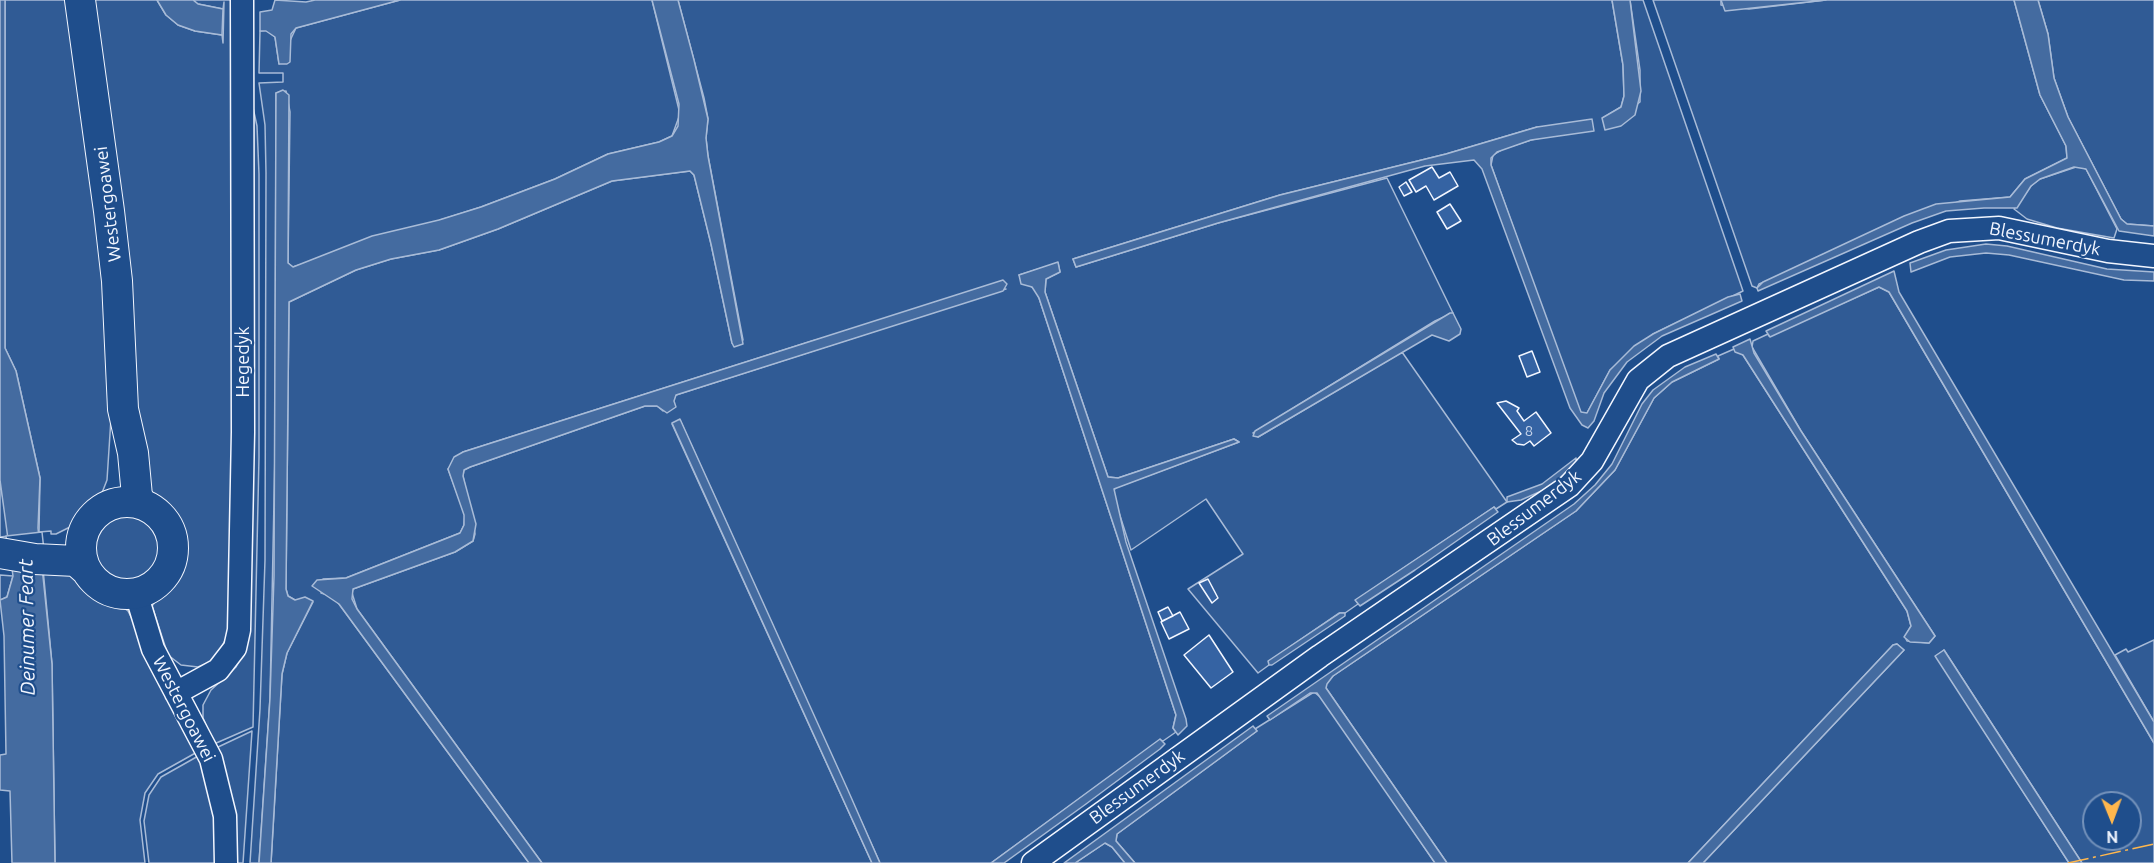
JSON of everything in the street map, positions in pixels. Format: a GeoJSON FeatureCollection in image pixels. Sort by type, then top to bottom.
{"type":"FeatureCollection","features":[{"type":"Feature","properties":{"kind":"highway","name":"Westergoawei"},"geometry":{"type":"LineString","coordinates":[[80,0],[117,281],[123,409],[133,453],[137,496],[142,504]]}},
{"type":"Feature","properties":{"kind":"highway","name":"Westergoawei"},"geometry":{"type":"LineString","coordinates":[[107,506],[113,496],[115,454],[123,409]]}},
{"type":"Feature","properties":{"kind":"highway"},"geometry":{"type":"LineString","coordinates":[[0,552],[53,550],[83,532],[97,512],[107,506],[130,502],[142,504],[153,510],[168,528],[173,551],[168,568],[157,583],[136,593],[112,592],[101,586],[76,561],[53,550]]}},
{"type":"Feature","properties":{"kind":"highway"},"geometry":{"type":"LineString","coordinates":[[83,532],[80,550],[85,569]]}},
{"type":"Feature","properties":{"kind":"street","name":"Hegedyk"},"geometry":{"type":"LineString","coordinates":[[176,693],[218,670],[235,648],[239,630],[243,432],[242,0]]}},
{"type":"Feature","properties":{"kind":"street","name":"Blessumerdyk"},"geometry":{"type":"LineString","coordinates":[[1033,863],[1320,656],[1569,486],[1592,461],[1638,380],[1656,363],[1680,350],[1949,231],[1968,228],[1999,228],[2108,251],[2154,256]]}},
{"type":"Feature","properties":{"kind":"street","name":"Westergoawei"},"geometry":{"type":"LineString","coordinates":[[136,593],[147,635],[201,736],[214,769],[225,816],[226,863]]}},
{"type":"Feature","properties":{"kind":"shaded area"},"geometry":{"type":"Polygon","coordinates":[[[5,0],[68,0],[98,216],[112,403],[107,480],[100,498],[74,525],[56,534],[51,534],[51,531],[39,532],[40,478],[16,371],[5,348],[5,0]]]}},
{"type":"Feature","properties":{"kind":"shaded area"},"geometry":{"type":"Polygon","coordinates":[[[92,0],[157,0],[166,15],[178,25],[195,31],[222,35],[223,43],[224,2],[223,9],[198,4],[193,0],[233,0],[232,610],[227,636],[220,651],[210,662],[198,667],[181,665],[168,655],[152,606],[178,570],[182,543],[173,517],[156,502],[145,485],[92,0]]]}},
{"type":"Feature","properties":{"kind":"shaded area"},"geometry":{"type":"Polygon","coordinates":[[[400,0],[652,0],[680,114],[672,136],[659,142],[608,154],[555,179],[481,207],[293,267],[288,263],[290,112],[286,91],[276,93],[275,451],[270,698],[259,863],[250,863],[260,709],[265,560],[266,173],[265,125],[259,83],[283,82],[283,73],[259,73],[260,31],[266,30],[275,37],[279,64],[296,28],[400,0]]]}},
{"type":"Feature","properties":{"kind":"shaded area"},"geometry":{"type":"Polygon","coordinates":[[[678,0],[1612,0],[1623,65],[1624,96],[1621,107],[1603,118],[1605,129],[1640,102],[1640,70],[1630,0],[1643,0],[1743,291],[1653,334],[1610,370],[1587,413],[1582,414],[1577,406],[1491,165],[1493,155],[1503,149],[1531,140],[1570,132],[1537,127],[1446,154],[1280,195],[1073,259],[1076,267],[1218,223],[1387,178],[1453,313],[1435,321],[1253,433],[1258,437],[1402,352],[1507,502],[1496,509],[1494,507],[1356,600],[1358,604],[1345,613],[1339,613],[1269,661],[1269,665],[1258,673],[1188,589],[1243,554],[1206,499],[1131,550],[1113,494],[1115,488],[1239,442],[1234,439],[1118,478],[1108,477],[1045,292],[1046,279],[1060,272],[1058,263],[1019,275],[1036,291],[1039,298],[1176,715],[1173,728],[1176,732],[1163,741],[1160,740],[991,863],[880,863],[680,420],[672,424],[872,863],[542,863],[357,609],[352,593],[353,589],[455,552],[473,541],[475,534],[463,476],[464,470],[470,467],[645,406],[657,406],[663,411],[676,395],[1006,289],[812,341],[463,452],[448,469],[465,515],[460,533],[346,578],[323,579],[321,593],[331,596],[339,604],[529,863],[271,863],[282,674],[287,653],[313,602],[295,600],[288,596],[286,589],[289,302],[356,270],[391,259],[439,250],[498,229],[612,181],[690,171],[694,175],[711,244],[732,343],[743,340],[708,156],[706,138],[708,119],[704,98],[678,0]]]}},
{"type":"Feature","properties":{"kind":"shaded area"},"geometry":{"type":"Polygon","coordinates":[[[1653,0],[1721,0],[1721,5],[1749,9],[1826,0],[2014,0],[2040,95],[2066,146],[2067,158],[2025,179],[2010,197],[1960,201],[1759,284],[1757,288],[1752,286],[1653,0]]]}},
{"type":"Feature","properties":{"kind":"shaded area"},"geometry":{"type":"Polygon","coordinates":[[[2038,0],[2154,0],[2154,226],[2127,224],[2121,219],[2068,117],[2054,78],[2048,34],[2038,0]]]}},
{"type":"Feature","properties":{"kind":"shaded area"},"geometry":{"type":"Polygon","coordinates":[[[252,103],[257,126],[259,174],[259,457],[253,727],[214,744],[203,718],[203,705],[211,690],[236,667],[247,645],[252,103]]]}},
{"type":"Feature","properties":{"kind":"shaded area"},"geometry":{"type":"Polygon","coordinates":[[[2079,166],[2086,169],[2117,229],[2114,238],[2057,228],[2027,219],[2014,209],[2031,186],[2040,179],[2079,166]]]}},
{"type":"Feature","properties":{"kind":"shaded area"},"geometry":{"type":"Polygon","coordinates":[[[1879,287],[1889,292],[2154,743],[2154,863],[2082,863],[1944,650],[1936,656],[2069,863],[1703,863],[1904,650],[1897,644],[1893,645],[1688,863],[1447,863],[1326,688],[1326,684],[1333,676],[1576,511],[1615,470],[1654,398],[1672,382],[1719,359],[1718,356],[1734,349],[1743,355],[1907,611],[1911,626],[1905,637],[1907,641],[1929,643],[1935,636],[1801,431],[1752,347],[1753,341],[1768,334],[1769,336],[1879,287]]]}},
{"type":"Feature","properties":{"kind":"shaded area"},"geometry":{"type":"Polygon","coordinates":[[[0,480],[9,536],[0,537],[0,480]]]}},
{"type":"Feature","properties":{"kind":"shaded area"},"geometry":{"type":"Polygon","coordinates":[[[121,516],[133,516],[150,525],[157,536],[159,548],[157,560],[150,571],[133,580],[121,580],[109,575],[100,566],[95,554],[95,542],[100,530],[109,521],[121,516]]]}},
{"type":"Feature","properties":{"kind":"shaded area"},"geometry":{"type":"Polygon","coordinates":[[[43,569],[58,569],[78,578],[92,592],[117,603],[128,611],[199,751],[158,774],[145,793],[140,820],[145,863],[55,863],[52,664],[43,569]]]}},
{"type":"Feature","properties":{"kind":"shaded area"},"geometry":{"type":"Polygon","coordinates":[[[0,575],[13,576],[7,597],[0,600],[0,575]]]}},
{"type":"Feature","properties":{"kind":"shaded area"},"geometry":{"type":"Polygon","coordinates":[[[2154,640],[2154,722],[2115,655],[2126,649],[2128,652],[2154,640]]]}},
{"type":"Feature","properties":{"kind":"shaded area"},"geometry":{"type":"Polygon","coordinates":[[[1314,692],[1324,700],[1435,863],[1135,863],[1116,841],[1117,834],[1257,731],[1255,729],[1314,692]]]}},
{"type":"Feature","properties":{"kind":"shaded area"},"geometry":{"type":"Polygon","coordinates":[[[252,731],[243,863],[235,863],[216,748],[252,731]]]}},
{"type":"Feature","properties":{"kind":"shaded area"},"geometry":{"type":"Polygon","coordinates":[[[200,755],[212,792],[217,863],[149,863],[144,821],[149,795],[161,777],[200,755]]]}},
{"type":"Feature","properties":{"kind":"shaded area"},"geometry":{"type":"Polygon","coordinates":[[[1105,843],[1112,847],[1125,863],[1075,863],[1105,843]]]}},
{"type":"Feature","properties":{"kind":"water","name":"Deinumer Feart"},"geometry":{"type":"Polygon","coordinates":[[[0,0],[5,0],[5,348],[16,371],[40,478],[38,528],[52,664],[55,863],[12,863],[10,791],[0,790],[0,755],[6,754],[4,636],[0,600],[7,597],[13,576],[0,480],[0,0]]]}},
{"type":"Feature","properties":{"kind":"water"},"geometry":{"type":"Polygon","coordinates":[[[157,0],[193,0],[198,4],[223,9],[222,35],[195,31],[178,25],[166,15],[157,0]]]}},
{"type":"Feature","properties":{"kind":"water"},"geometry":{"type":"Polygon","coordinates":[[[275,0],[306,2],[315,0],[400,0],[296,28],[291,34],[290,62],[279,64],[275,37],[266,31],[260,31],[260,12],[272,10],[275,0]]]}},
{"type":"Feature","properties":{"kind":"water"},"geometry":{"type":"Polygon","coordinates":[[[652,0],[678,0],[694,60],[708,119],[706,138],[708,156],[743,344],[734,347],[732,343],[711,244],[694,175],[690,171],[612,181],[498,229],[439,250],[391,259],[356,270],[289,302],[286,589],[288,596],[295,600],[305,597],[313,601],[287,653],[282,674],[271,863],[259,863],[270,698],[274,576],[276,93],[283,90],[289,95],[288,263],[293,267],[372,236],[481,207],[555,179],[608,154],[659,142],[672,136],[678,126],[679,104],[652,0]]]}},
{"type":"Feature","properties":{"kind":"water"},"geometry":{"type":"Polygon","coordinates":[[[1612,0],[1630,0],[1641,91],[1635,115],[1621,126],[1605,130],[1602,118],[1621,107],[1624,96],[1623,65],[1612,0]]]}},
{"type":"Feature","properties":{"kind":"water"},"geometry":{"type":"Polygon","coordinates":[[[1721,0],[1826,0],[1725,11],[1721,0]]]}},
{"type":"Feature","properties":{"kind":"water"},"geometry":{"type":"Polygon","coordinates":[[[2014,0],[2038,0],[2048,34],[2054,78],[2068,117],[2121,219],[2127,224],[2154,226],[2154,236],[2119,231],[2086,169],[2074,167],[2040,179],[2031,186],[2017,208],[1946,211],[1912,223],[1758,291],[1757,288],[1763,282],[1904,216],[1936,204],[2010,197],[2025,179],[2067,158],[2066,146],[2040,95],[2014,0]]]}},
{"type":"Feature","properties":{"kind":"water"},"geometry":{"type":"Polygon","coordinates":[[[1592,119],[1594,131],[1531,140],[1497,152],[1491,158],[1491,165],[1581,412],[1587,413],[1610,370],[1634,346],[1653,334],[1728,297],[1740,294],[1742,301],[1662,336],[1627,362],[1604,393],[1594,421],[1588,428],[1582,425],[1570,408],[1482,169],[1474,160],[1425,166],[1218,223],[1076,267],[1073,259],[1280,195],[1446,154],[1537,127],[1592,119]]]}},
{"type":"Feature","properties":{"kind":"water"},"geometry":{"type":"Polygon","coordinates":[[[1986,244],[2007,246],[2107,269],[2154,272],[2154,281],[2124,280],[2009,255],[1986,253],[1950,257],[1911,272],[1910,263],[1946,250],[1986,244]]]}},
{"type":"Feature","properties":{"kind":"water"},"geometry":{"type":"Polygon","coordinates":[[[1058,262],[1060,272],[1046,279],[1045,292],[1108,477],[1118,478],[1234,439],[1239,442],[1114,489],[1126,542],[1186,719],[1187,726],[1178,735],[1173,728],[1176,715],[1039,298],[1032,287],[1021,284],[1019,275],[1058,262]]]}},
{"type":"Feature","properties":{"kind":"water"},"geometry":{"type":"Polygon","coordinates":[[[1894,271],[1899,292],[2154,722],[2154,743],[1889,292],[1879,287],[1770,337],[1766,331],[1894,271]]]}},
{"type":"Feature","properties":{"kind":"water"},"geometry":{"type":"Polygon","coordinates":[[[1003,280],[1007,284],[1003,291],[676,395],[674,401],[676,407],[667,413],[657,406],[645,406],[470,467],[464,470],[463,476],[476,524],[473,541],[455,552],[353,589],[352,599],[357,609],[542,863],[529,863],[339,604],[312,586],[317,580],[346,578],[460,533],[464,525],[464,515],[448,469],[454,457],[463,452],[1003,280]]]}},
{"type":"Feature","properties":{"kind":"water"},"geometry":{"type":"Polygon","coordinates":[[[1453,313],[1461,329],[1460,334],[1449,341],[1432,335],[1258,437],[1253,436],[1255,431],[1453,313]]]}},
{"type":"Feature","properties":{"kind":"water"},"geometry":{"type":"Polygon","coordinates":[[[1750,339],[1754,353],[1801,431],[1935,636],[1929,643],[1910,642],[1904,637],[1911,626],[1907,611],[1743,355],[1735,352],[1733,347],[1750,339]]]}},
{"type":"Feature","properties":{"kind":"water"},"geometry":{"type":"Polygon","coordinates":[[[1716,354],[1719,359],[1672,382],[1654,398],[1615,470],[1576,511],[1333,676],[1327,684],[1326,688],[1447,863],[1435,863],[1317,693],[1310,693],[1270,720],[1267,716],[1574,504],[1595,485],[1612,464],[1642,404],[1653,390],[1685,367],[1716,354]]]}},
{"type":"Feature","properties":{"kind":"water"},"geometry":{"type":"Polygon","coordinates":[[[680,419],[880,863],[872,863],[672,423],[680,419]]]}},
{"type":"Feature","properties":{"kind":"water"},"geometry":{"type":"Polygon","coordinates":[[[1576,458],[1577,464],[1546,489],[1521,500],[1507,502],[1507,497],[1542,484],[1576,458]]]}},
{"type":"Feature","properties":{"kind":"water"},"geometry":{"type":"Polygon","coordinates":[[[1494,507],[1498,512],[1415,570],[1360,606],[1355,600],[1494,507]]]}},
{"type":"Feature","properties":{"kind":"water"},"geometry":{"type":"Polygon","coordinates":[[[1340,613],[1345,613],[1345,616],[1269,665],[1268,661],[1340,613]]]}},
{"type":"Feature","properties":{"kind":"water"},"geometry":{"type":"Polygon","coordinates":[[[1897,644],[1904,650],[1703,863],[1688,863],[1893,645],[1897,644]]]}},
{"type":"Feature","properties":{"kind":"water"},"geometry":{"type":"Polygon","coordinates":[[[1944,650],[2082,863],[2069,863],[1935,656],[1944,650]]]}},
{"type":"Feature","properties":{"kind":"water"},"geometry":{"type":"Polygon","coordinates":[[[1253,726],[1257,731],[1117,834],[1116,841],[1135,863],[1125,863],[1112,847],[1105,843],[1075,863],[1064,863],[1253,726]]]}},
{"type":"Feature","properties":{"kind":"water"},"geometry":{"type":"Polygon","coordinates":[[[1160,739],[1165,744],[1160,749],[1086,804],[1004,863],[991,863],[1160,739]]]}},
{"type":"Feature","properties":{"kind":"pier"},"geometry":{"type":"Polygon","coordinates":[[[42,532],[46,569],[9,567],[6,536],[42,532]]]}},
{"type":"Feature","properties":{"kind":"building"},"geometry":{"type":"Polygon","coordinates":[[[1432,167],[1439,178],[1450,172],[1458,186],[1434,200],[1426,186],[1416,192],[1409,180],[1432,167]]]}},
{"type":"Feature","properties":{"kind":"building"},"geometry":{"type":"Polygon","coordinates":[[[1406,182],[1412,192],[1404,196],[1399,187],[1406,182]]]}},
{"type":"Feature","properties":{"kind":"building"},"geometry":{"type":"Polygon","coordinates":[[[1450,204],[1461,221],[1447,229],[1437,212],[1450,204]]]}},
{"type":"Feature","properties":{"kind":"building"},"geometry":{"type":"Polygon","coordinates":[[[1532,351],[1540,372],[1527,377],[1519,356],[1532,351]]]}},
{"type":"Feature","properties":{"kind":"building"},"geometry":{"type":"Polygon","coordinates":[[[1506,401],[1519,408],[1517,411],[1524,421],[1536,412],[1551,433],[1534,446],[1530,441],[1524,445],[1517,444],[1512,440],[1521,434],[1497,403],[1506,401]]]}},
{"type":"Feature","properties":{"kind":"building"},"geometry":{"type":"Polygon","coordinates":[[[1208,579],[1218,598],[1212,603],[1199,583],[1208,579]]]}},
{"type":"Feature","properties":{"kind":"building"},"geometry":{"type":"Polygon","coordinates":[[[1168,607],[1173,616],[1162,621],[1158,612],[1168,607]]]}},
{"type":"Feature","properties":{"kind":"building"},"geometry":{"type":"Polygon","coordinates":[[[1180,612],[1189,629],[1169,639],[1161,622],[1180,612]]]}},
{"type":"Feature","properties":{"kind":"building"},"geometry":{"type":"Polygon","coordinates":[[[1209,635],[1233,672],[1211,688],[1184,655],[1209,635]]]}},
{"type":"Feature","properties":{"kind":"power"},"geometry":{"type":"LineString","coordinates":[[2068,863],[2154,844]]}}]}
